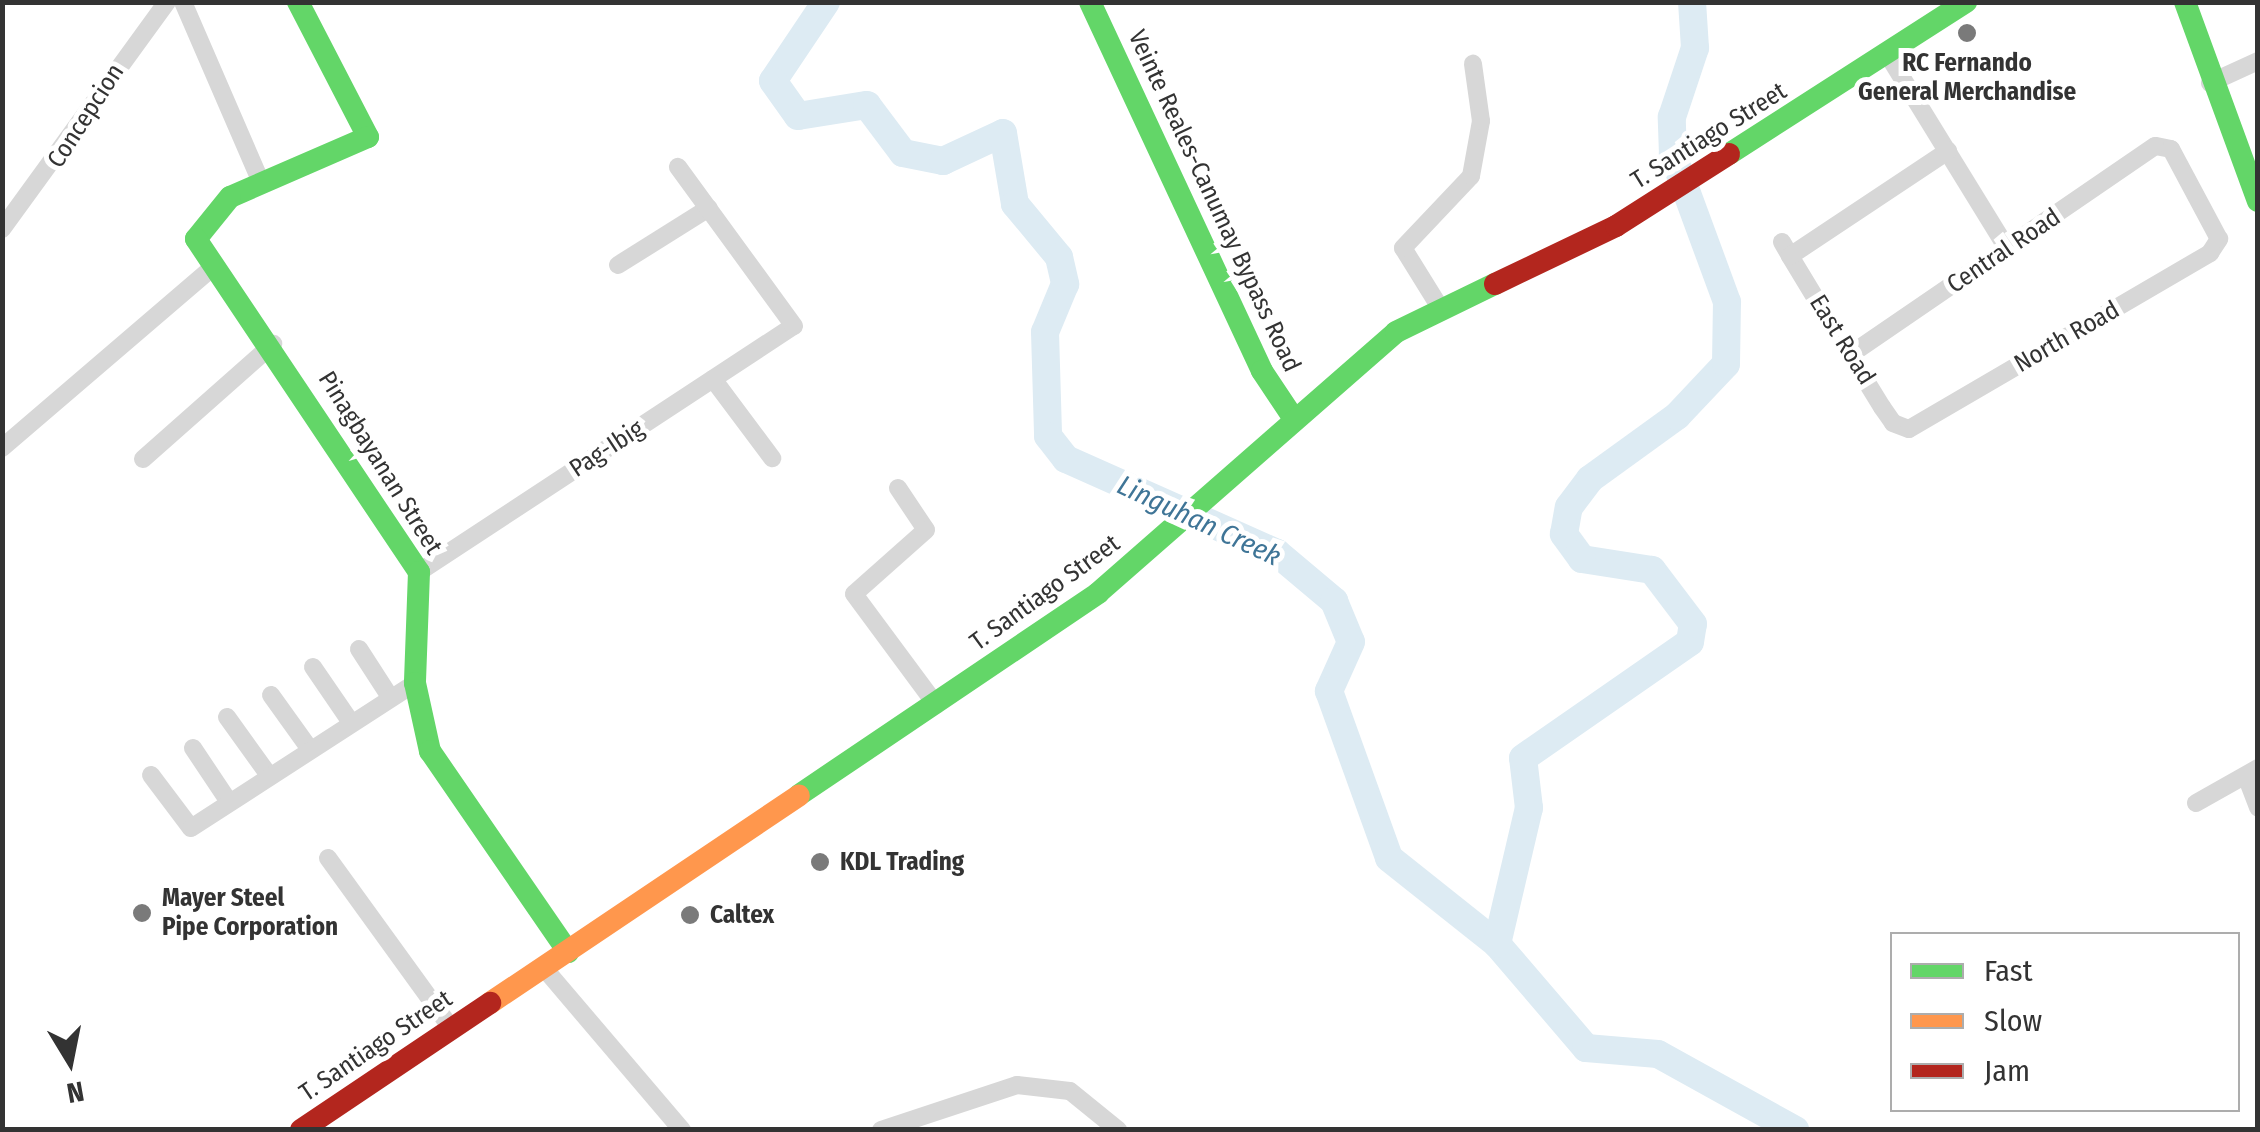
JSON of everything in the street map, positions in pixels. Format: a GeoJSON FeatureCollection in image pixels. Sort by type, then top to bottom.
{"type":"FeatureCollection","features":[{"type":"Feature","properties":{"kind":"main road"},"geometry":{"type":"LineString","coordinates":[[261,182],[368,137],[298,2]]}},
{"type":"Feature","properties":{"kind":"main road","name":"Veinte Reales-Canumay Bypass Road"},"geometry":{"type":"LineString","coordinates":[[1090,2],[1262,371],[1294,419]]}},
{"type":"Feature","properties":{"kind":"main road","name":"T. Santiago Street"},"geometry":{"type":"LineString","coordinates":[[301,1130],[936,705],[1169,532],[1294,419],[1440,306],[1662,198],[1966,2]]}},
{"type":"Feature","properties":{"kind":"main road"},"geometry":{"type":"LineString","coordinates":[[2185,2],[2210,82],[2258,201]]}},
{"type":"Feature","properties":{"kind":"main road","name":"Pinagbayanan Street"},"geometry":{"type":"LineString","coordinates":[[261,182],[195,230],[214,266],[273,344],[419,572],[416,682],[423,733],[446,780],[568,952]]}},
{"type":"Feature","properties":{"kind":"street","name":"Concepcion"},"geometry":{"type":"LineString","coordinates":[[2,229],[167,2]]}},
{"type":"Feature","properties":{"kind":"street"},"geometry":{"type":"LineString","coordinates":[[183,2],[261,182]]}},
{"type":"Feature","properties":{"kind":"street"},"geometry":{"type":"LineString","coordinates":[[1888,55],[2008,250]]}},
{"type":"Feature","properties":{"kind":"street"},"geometry":{"type":"LineString","coordinates":[[2210,82],[2258,61]]}},
{"type":"Feature","properties":{"kind":"street"},"geometry":{"type":"LineString","coordinates":[[1440,306],[1403,248],[1471,176],[1481,121],[1473,64]]}},
{"type":"Feature","properties":{"kind":"street","name":"North Road"},"geometry":{"type":"LineString","coordinates":[[1909,429],[2210,253],[2218,239],[2170,149],[2156,146]]}},
{"type":"Feature","properties":{"kind":"street","name":"Central Road"},"geometry":{"type":"LineString","coordinates":[[1850,354],[2156,146]]}},
{"type":"Feature","properties":{"kind":"street","name":"East Road"},"geometry":{"type":"LineString","coordinates":[[1909,429],[1893,423],[1786,249],[1948,151]]}},
{"type":"Feature","properties":{"kind":"street"},"geometry":{"type":"LineString","coordinates":[[618,265],[709,208],[678,168]]}},
{"type":"Feature","properties":{"kind":"street","name":"Pag-Ibig"},"geometry":{"type":"LineString","coordinates":[[419,572],[794,326],[709,208]]}},
{"type":"Feature","properties":{"kind":"street"},"geometry":{"type":"LineString","coordinates":[[2,448],[214,266]]}},
{"type":"Feature","properties":{"kind":"street"},"geometry":{"type":"LineString","coordinates":[[143,459],[273,344]]}},
{"type":"Feature","properties":{"kind":"street"},"geometry":{"type":"LineString","coordinates":[[713,379],[772,458]]}},
{"type":"Feature","properties":{"kind":"street"},"geometry":{"type":"LineString","coordinates":[[898,488],[926,530],[854,594],[936,705]]}},
{"type":"Feature","properties":{"kind":"street"},"geometry":{"type":"LineString","coordinates":[[359,648],[390,697]]}},
{"type":"Feature","properties":{"kind":"street"},"geometry":{"type":"LineString","coordinates":[[313,667],[350,721]]}},
{"type":"Feature","properties":{"kind":"street"},"geometry":{"type":"LineString","coordinates":[[151,775],[187,828],[416,682]]}},
{"type":"Feature","properties":{"kind":"street"},"geometry":{"type":"LineString","coordinates":[[271,695],[308,748]]}},
{"type":"Feature","properties":{"kind":"street"},"geometry":{"type":"LineString","coordinates":[[227,717],[268,774]]}},
{"type":"Feature","properties":{"kind":"street"},"geometry":{"type":"LineString","coordinates":[[192,748],[230,802]]}},
{"type":"Feature","properties":{"kind":"street"},"geometry":{"type":"LineString","coordinates":[[2196,803],[2252,772],[2258,808]]}},
{"type":"Feature","properties":{"kind":"street"},"geometry":{"type":"LineString","coordinates":[[328,858],[451,1028]]}},
{"type":"Feature","properties":{"kind":"street"},"geometry":{"type":"LineString","coordinates":[[544,968],[682,1130]]}},
{"type":"Feature","properties":{"kind":"street"},"geometry":{"type":"LineString","coordinates":[[881,1130],[1017,1085],[1070,1091],[1118,1130]]}},
{"type":"Feature","properties":{"kind":"waterway","name":"Linguhan Creek"},"geometry":{"type":"LineString","coordinates":[[826,2],[773,81],[798,116],[867,105],[903,153],[943,161],[1003,133],[1015,204],[1059,257],[1065,284],[1045,332],[1048,436],[1066,459],[1277,553],[1334,601],[1351,642],[1329,691],[1389,858],[1497,944],[1586,1048],[1658,1054],[1795,1130]]}},
{"type":"Feature","properties":{"kind":"waterway"},"geometry":{"type":"LineString","coordinates":[[1497,944],[1529,808],[1523,758],[1690,642],[1693,624],[1652,570],[1582,559],[1564,534],[1569,507],[1590,479],[1677,416],[1726,364],[1727,302],[1673,155],[1672,117],[1695,48],[1692,2]]}},
{"type":"Feature","properties":{"kind":"traffic: fast"},"geometry":{"type":"LineString","coordinates":[[298,2],[368,137],[230,197],[196,239],[419,572],[415,683],[430,751],[568,952]]}},
{"type":"Feature","properties":{"kind":"traffic: fast"},"geometry":{"type":"LineString","coordinates":[[1090,2],[1262,371],[1294,419]]}},
{"type":"Feature","properties":{"kind":"traffic: fast"},"geometry":{"type":"LineString","coordinates":[[1729,154],[1966,2]]}},
{"type":"Feature","properties":{"kind":"traffic: fast"},"geometry":{"type":"LineString","coordinates":[[2185,2],[2258,201]]}},
{"type":"Feature","properties":{"kind":"traffic: fast"},"geometry":{"type":"LineString","coordinates":[[799,795],[1098,593],[1396,332],[1495,284]]}},
{"type":"Feature","properties":{"kind":"traffic: slow"},"geometry":{"type":"LineString","coordinates":[[490,1003],[799,795]]}},
{"type":"Feature","properties":{"kind":"traffic: jam"},"geometry":{"type":"LineString","coordinates":[[1495,284],[1616,226],[1729,154]]}},
{"type":"Feature","properties":{"kind":"traffic: jam"},"geometry":{"type":"LineString","coordinates":[[301,1130],[490,1003]]}},
{"type":"Feature","properties":{"kind":"place","name":"RC Fernando General Merchandise"},"geometry":{"type":"Point","coordinates":[1967,33]}},
{"type":"Feature","properties":{"kind":"place","name":"KDL Trading"},"geometry":{"type":"Point","coordinates":[820,862]}},
{"type":"Feature","properties":{"kind":"place","name":"Mayer Steel Pipe Corporation"},"geometry":{"type":"Point","coordinates":[142,913]}},
{"type":"Feature","properties":{"kind":"place","name":"Caltex"},"geometry":{"type":"Point","coordinates":[690,915]}}]}
